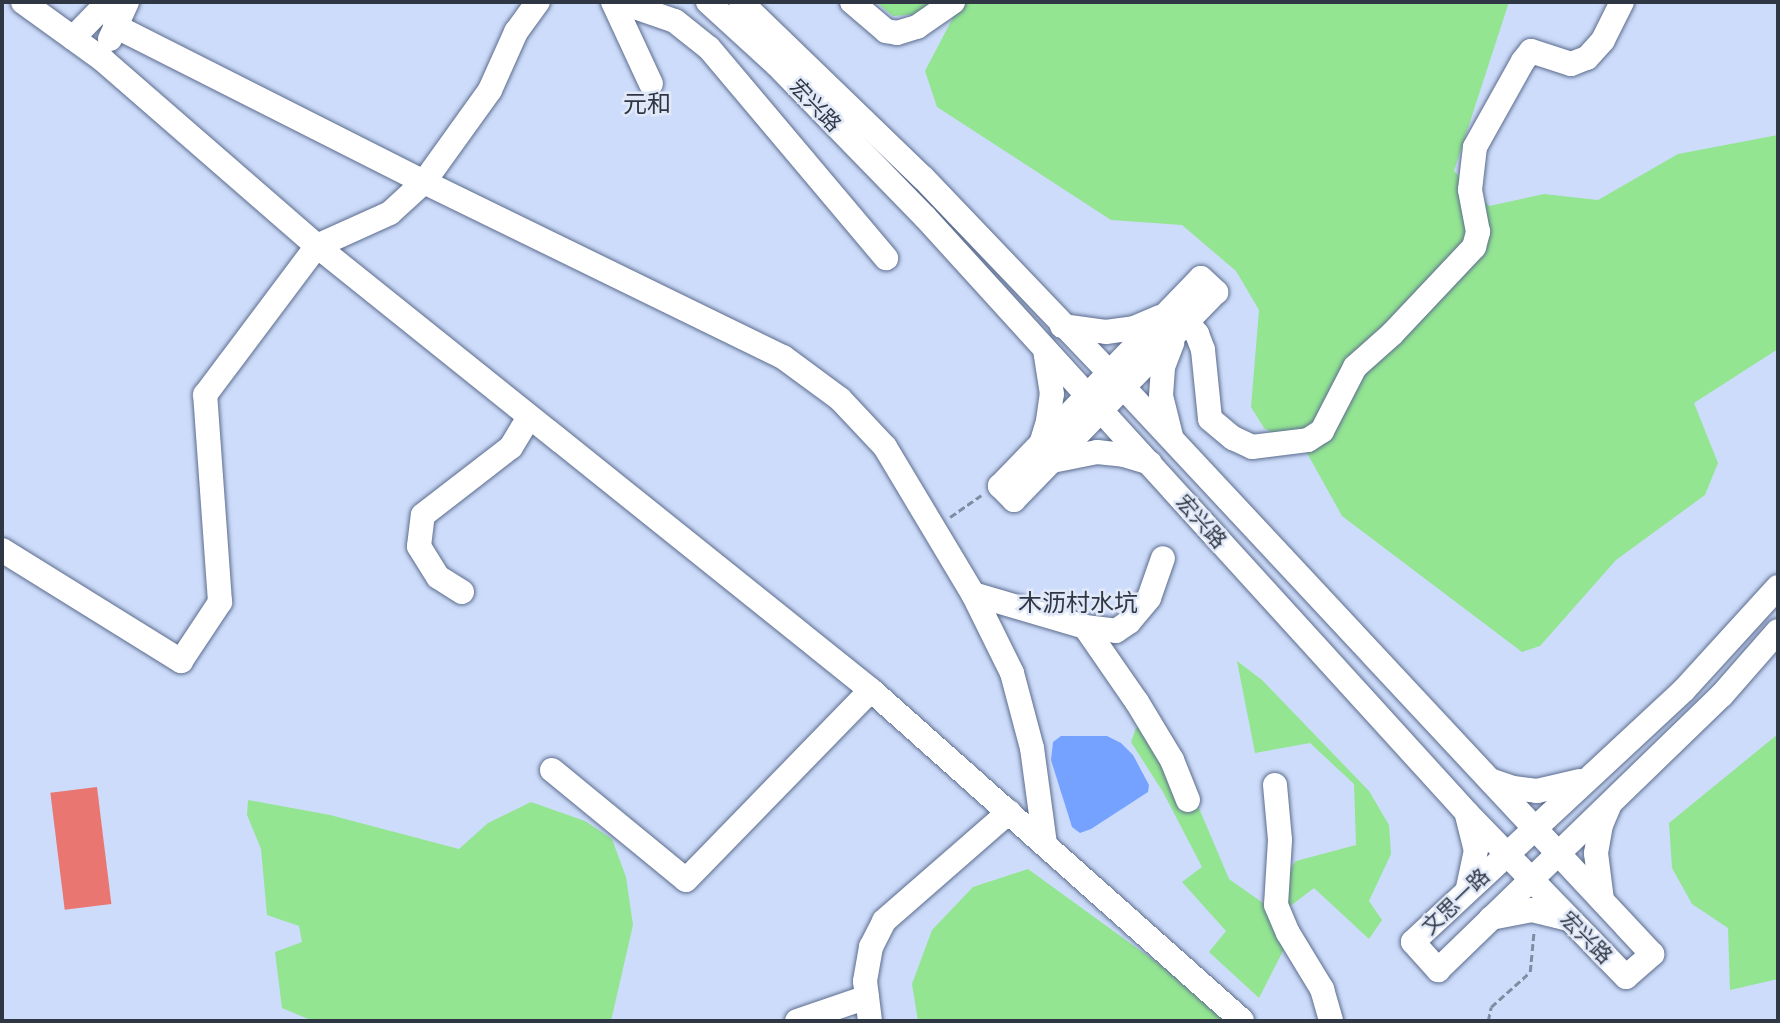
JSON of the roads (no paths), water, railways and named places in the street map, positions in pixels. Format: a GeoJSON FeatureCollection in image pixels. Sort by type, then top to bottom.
{"type":"FeatureCollection","features":[{"type":"Feature","properties":{"kind":"street"},"geometry":{"type":"LineString","coordinates":[[23,2],[103,60],[317,246],[870,690],[1242,1021]]}},
{"type":"Feature","properties":{"kind":"street"},"geometry":{"type":"LineString","coordinates":[[73,38],[101,9],[119,2]]}},
{"type":"Feature","properties":{"kind":"street"},"geometry":{"type":"LineString","coordinates":[[103,60],[127,2]]}},
{"type":"Feature","properties":{"kind":"street"},"geometry":{"type":"LineString","coordinates":[[2,550],[181,661],[220,602],[205,395],[317,246],[390,213],[424,182],[490,90],[516,32],[538,2]]}},
{"type":"Feature","properties":{"kind":"street"},"geometry":{"type":"LineString","coordinates":[[613,2],[651,84]]}},
{"type":"Feature","properties":{"kind":"street"},"geometry":{"type":"LineString","coordinates":[[620,2],[675,20],[709,48],[886,258]]}},
{"type":"Feature","properties":{"kind":"street","name":"宏兴路"},"geometry":{"type":"LineString","coordinates":[[708,2],[777,65],[925,217],[1463,808],[1626,977],[1652,954],[1117,381],[923,178],[741,2]]}},
{"type":"Feature","properties":{"kind":"street"},"geometry":{"type":"LineString","coordinates":[[852,2],[886,31],[897,33],[917,27],[953,2]]}},
{"type":"Feature","properties":{"kind":"street"},"geometry":{"type":"LineString","coordinates":[[1062,326],[1091,332],[1121,331],[1146,324],[1179,321],[1197,334],[1203,350],[1210,419],[1252,447],[1308,440],[1322,431],[1355,367],[1392,334],[1474,247],[1478,232],[1469,190],[1475,147],[1523,61],[1531,51],[1571,64],[1587,58],[1603,40],[1622,2]]}},
{"type":"Feature","properties":{"kind":"street"},"geometry":{"type":"LineString","coordinates":[[115,26],[424,182],[783,356],[840,399],[885,447],[973,594],[1012,673],[1032,748],[1045,844]]}},
{"type":"Feature","properties":{"kind":"street"},"geometry":{"type":"LineString","coordinates":[[1000,486],[1014,500],[1045,454],[1179,321]]}},
{"type":"Feature","properties":{"kind":"street"},"geometry":{"type":"LineString","coordinates":[[1174,443],[1163,412],[1161,380],[1179,321]]}},
{"type":"Feature","properties":{"kind":"street"},"geometry":{"type":"LineString","coordinates":[[1044,346],[1052,394],[1045,454]]}},
{"type":"Feature","properties":{"kind":"street"},"geometry":{"type":"LineString","coordinates":[[462,592],[438,577],[419,546],[423,515],[511,447],[529,417]]}},
{"type":"Feature","properties":{"kind":"street"},"geometry":{"type":"LineString","coordinates":[[1045,454],[1124,454],[1150,464]]}},
{"type":"Feature","properties":{"kind":"street"},"geometry":{"type":"LineString","coordinates":[[973,594],[1085,627],[1116,631],[1129,622],[1149,598],[1163,558]]}},
{"type":"Feature","properties":{"kind":"street","name":"文思一路"},"geometry":{"type":"LineString","coordinates":[[1778,587],[1684,690],[1505,853],[1413,942],[1438,970],[1722,695],[1778,631]]}},
{"type":"Feature","properties":{"kind":"street"},"geometry":{"type":"LineString","coordinates":[[1085,627],[1165,749],[1188,800]]}},
{"type":"Feature","properties":{"kind":"street"},"geometry":{"type":"LineString","coordinates":[[552,770],[686,880],[870,690]]}},
{"type":"Feature","properties":{"kind":"street"},"geometry":{"type":"LineString","coordinates":[[1489,780],[1513,788],[1537,791],[1564,787],[1590,776]]}},
{"type":"Feature","properties":{"kind":"street"},"geometry":{"type":"LineString","coordinates":[[1275,785],[1280,840],[1276,905],[1288,933],[1322,989],[1331,1021]]}},
{"type":"Feature","properties":{"kind":"street"},"geometry":{"type":"LineString","coordinates":[[1602,900],[1596,853],[1601,825],[1613,799]]}},
{"type":"Feature","properties":{"kind":"street"},"geometry":{"type":"LineString","coordinates":[[1463,808],[1473,828],[1476,850],[1467,890]]}},
{"type":"Feature","properties":{"kind":"street"},"geometry":{"type":"LineString","coordinates":[[797,1021],[869,1009],[865,981],[871,947],[884,921],[1009,812]]}},
{"type":"Feature","properties":{"kind":"street"},"geometry":{"type":"LineString","coordinates":[[1490,918],[1532,910],[1570,920]]}},
{"type":"Feature","properties":{"kind":"water"},"geometry":{"type":"Polygon","coordinates":[[[1061,736],[1107,736],[1121,743],[1133,755],[1149,785],[1148,792],[1091,829],[1080,833],[1072,827],[1051,760],[1053,742],[1061,736]]]}},
{"type":"Feature","properties":{"kind":"district","name":"元和"},"geometry":{"type":"Point","coordinates":[647,103]}},
{"type":"Feature","properties":{"kind":"district","name":"木沥村水坑"},"geometry":{"type":"Point","coordinates":[1078,602]}}]}
